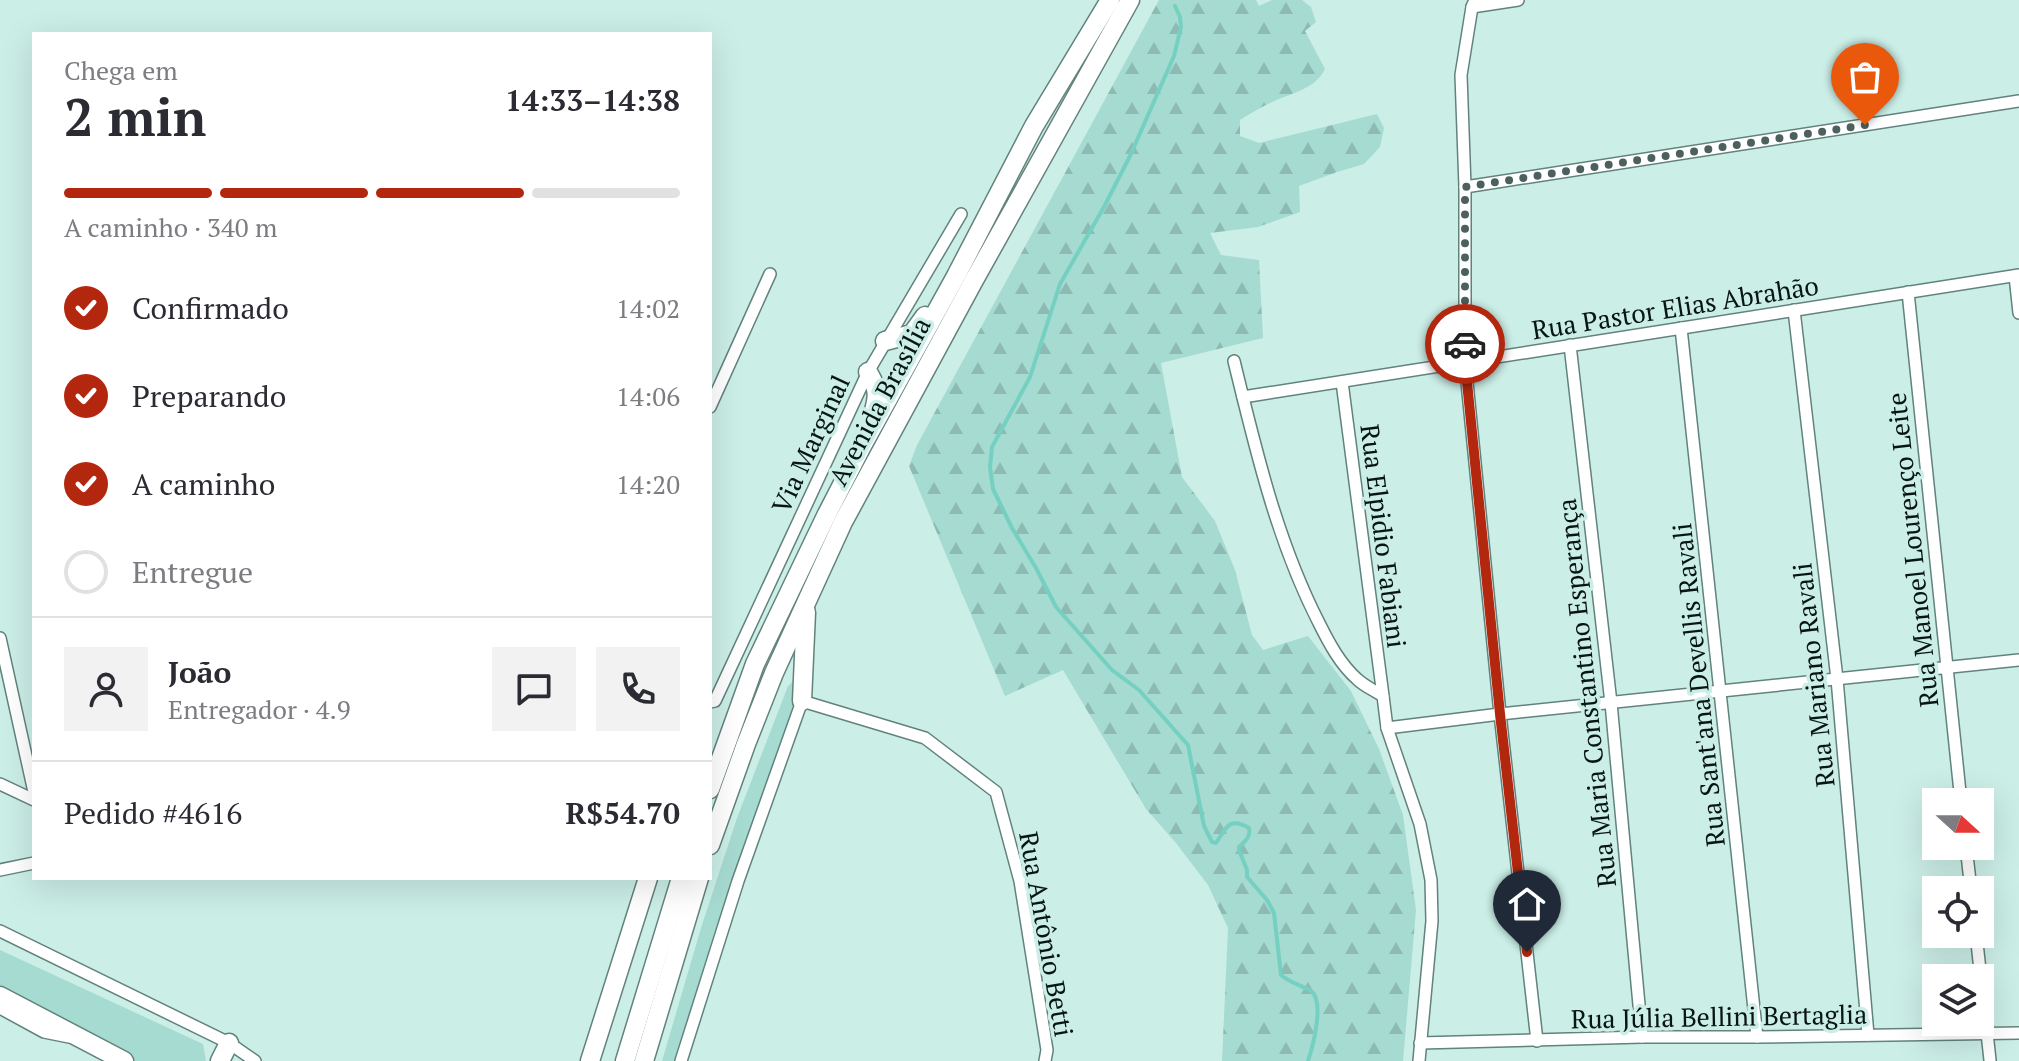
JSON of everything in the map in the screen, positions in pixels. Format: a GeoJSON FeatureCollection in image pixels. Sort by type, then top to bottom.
{"type":"FeatureCollection","features":[{"type":"Feature","properties":{"kind":"main road","name":"Avenida Brasília"},"geometry":{"type":"LineString","coordinates":[[712,783],[755,664],[827,514],[1034,126],[1110,0]]}},
{"type":"Feature","properties":{"kind":"main road","name":"Avenida Brasília"},"geometry":{"type":"LineString","coordinates":[[712,840],[768,687],[843,522],[1130,0]]}},
{"type":"Feature","properties":{"kind":"main road"},"geometry":{"type":"LineString","coordinates":[[885,341],[912,334],[956,276]]}},
{"type":"Feature","properties":{"kind":"main road"},"geometry":{"type":"LineString","coordinates":[[862,446],[877,400],[877,387],[868,372]]}},
{"type":"Feature","properties":{"kind":"main road"},"geometry":{"type":"LineString","coordinates":[[802,701],[806,600]]}},
{"type":"Feature","properties":{"kind":"main road"},"geometry":{"type":"LineString","coordinates":[[712,764],[728,738]]}},
{"type":"Feature","properties":{"kind":"main road"},"geometry":{"type":"LineString","coordinates":[[590,1061],[647,880]]}},
{"type":"Feature","properties":{"kind":"main road"},"geometry":{"type":"LineString","coordinates":[[625,1061],[680,880]]}},
{"type":"Feature","properties":{"kind":"main road"},"geometry":{"type":"LineString","coordinates":[[644,1061],[698,880]]}},
{"type":"Feature","properties":{"kind":"main road"},"geometry":{"type":"LineString","coordinates":[[0,996],[124,1061]]}},
{"type":"Feature","properties":{"kind":"main road"},"geometry":{"type":"LineString","coordinates":[[220,1061],[229,1043]]}},
{"type":"Feature","properties":{"kind":"street"},"geometry":{"type":"LineString","coordinates":[[1518,0],[1474,4],[1461,75],[1465,187],[1465,362],[1537,1041]]}},
{"type":"Feature","properties":{"kind":"street"},"geometry":{"type":"LineString","coordinates":[[1465,187],[2019,101]]}},
{"type":"Feature","properties":{"kind":"street","name":"Via Marginal"},"geometry":{"type":"LineString","coordinates":[[713,702],[868,372],[961,214]]}},
{"type":"Feature","properties":{"kind":"street"},"geometry":{"type":"LineString","coordinates":[[712,403],[770,274]]}},
{"type":"Feature","properties":{"kind":"street"},"geometry":{"type":"LineString","coordinates":[[2017,275],[2019,313]]}},
{"type":"Feature","properties":{"kind":"street","name":"Rua Pastor Elias Abrahão"},"geometry":{"type":"LineString","coordinates":[[1243,397],[2017,275]]}},
{"type":"Feature","properties":{"kind":"street","name":"Rua Manoel Lourenço Leite"},"geometry":{"type":"LineString","coordinates":[[1908,292],[1960,788]]}},
{"type":"Feature","properties":{"kind":"street","name":"Rua Mariano Ravali"},"geometry":{"type":"LineString","coordinates":[[1794,310],[1837,679],[1868,1035]]}},
{"type":"Feature","properties":{"kind":"street","name":"Rua Sant'ana Devellis Ravali"},"geometry":{"type":"LineString","coordinates":[[1681,328],[1757,1037]]}},
{"type":"Feature","properties":{"kind":"street","name":"Rua Maria Constantino Esperança"},"geometry":{"type":"LineString","coordinates":[[1570,345],[1611,703],[1642,1037]]}},
{"type":"Feature","properties":{"kind":"street"},"geometry":{"type":"LineString","coordinates":[[1234,361],[1278,529],[1302,590],[1338,657],[1357,679],[1383,696]]}},
{"type":"Feature","properties":{"kind":"street","name":"Rua Elpidio Fabiani"},"geometry":{"type":"LineString","coordinates":[[1342,382],[1387,728],[1420,824],[1431,880],[1432,921],[1419,1061]]}},
{"type":"Feature","properties":{"kind":"street"},"geometry":{"type":"LineString","coordinates":[[0,638],[32,783]]}},
{"type":"Feature","properties":{"kind":"street"},"geometry":{"type":"LineString","coordinates":[[1387,728],[2019,660]]}},
{"type":"Feature","properties":{"kind":"street"},"geometry":{"type":"LineString","coordinates":[[681,1061],[738,881],[802,701]]}},
{"type":"Feature","properties":{"kind":"street","name":"Rua Antônio Betti"},"geometry":{"type":"LineString","coordinates":[[802,701],[925,738],[996,792],[1020,881],[1047,1050],[1045,1061]]}},
{"type":"Feature","properties":{"kind":"street"},"geometry":{"type":"LineString","coordinates":[[0,784],[32,799]]}},
{"type":"Feature","properties":{"kind":"street"},"geometry":{"type":"LineString","coordinates":[[0,870],[32,863]]}},
{"type":"Feature","properties":{"kind":"street"},"geometry":{"type":"LineString","coordinates":[[0,931],[229,1043],[255,1061]]}},
{"type":"Feature","properties":{"kind":"street"},"geometry":{"type":"LineString","coordinates":[[0,1008],[44,1032],[85,1039]]}},
{"type":"Feature","properties":{"kind":"street","name":"Rua Júlia Bellini Bertaglia"},"geometry":{"type":"LineString","coordinates":[[1994,1033],[2019,1033]]}},
{"type":"Feature","properties":{"kind":"street","name":"Rua Júlia Bellini Bertaglia"},"geometry":{"type":"LineString","coordinates":[[1420,1043],[1922,1034]]}},
{"type":"Feature","properties":{"kind":"street"},"geometry":{"type":"LineString","coordinates":[[1987,1036],[1990,1060]]}},
{"type":"Feature","properties":{"kind":"green space"},"geometry":{"type":"Polygon","coordinates":[[[1159,0],[1256,0],[1259,6],[1272,0],[1302,0],[1311,7],[1316,22],[1305,31],[1325,69],[1315,82],[1240,120],[1240,136],[1259,143],[1377,114],[1384,128],[1380,147],[1364,164],[1299,186],[1300,212],[1258,227],[1210,233],[1221,255],[1259,260],[1263,338],[1161,363],[1182,477],[1215,521],[1235,570],[1252,635],[1263,650],[1308,636],[1351,691],[1379,749],[1403,815],[1416,910],[1403,1061],[1222,1061],[1228,928],[1208,885],[1146,809],[1063,670],[1005,696],[909,466],[917,445],[1159,0]]]}},
{"type":"Feature","properties":{"kind":"green space"},"geometry":{"type":"Polygon","coordinates":[[[795,679],[795,697],[789,722],[715,931],[674,1061],[662,1061],[737,818],[788,686],[795,679]]]}},
{"type":"Feature","properties":{"kind":"green space"},"geometry":{"type":"Polygon","coordinates":[[[0,950],[203,1044],[206,1061],[125,1061],[0,986],[0,950]]]}},
{"type":"Feature","properties":{"kind":"waterway"},"geometry":{"type":"LineString","coordinates":[[1175,6],[1181,27],[1174,56],[1130,156],[1060,284],[1030,377],[992,447],[990,467],[993,489],[1056,607],[1112,670],[1139,690],[1188,745],[1204,826],[1212,842],[1216,843],[1229,825],[1237,823],[1249,828],[1248,836],[1239,850],[1247,877],[1274,913],[1281,975],[1315,996],[1317,1024],[1308,1061]]}},
{"type":"Feature","properties":{"kind":"way so far"},"geometry":{"type":"LineString","coordinates":[[1465,344],[1465,187],[1865,125]]}},
{"type":"Feature","properties":{"kind":"route"},"geometry":{"type":"LineString","coordinates":[[1465,344],[1497,685],[1527,952]]}}]}
